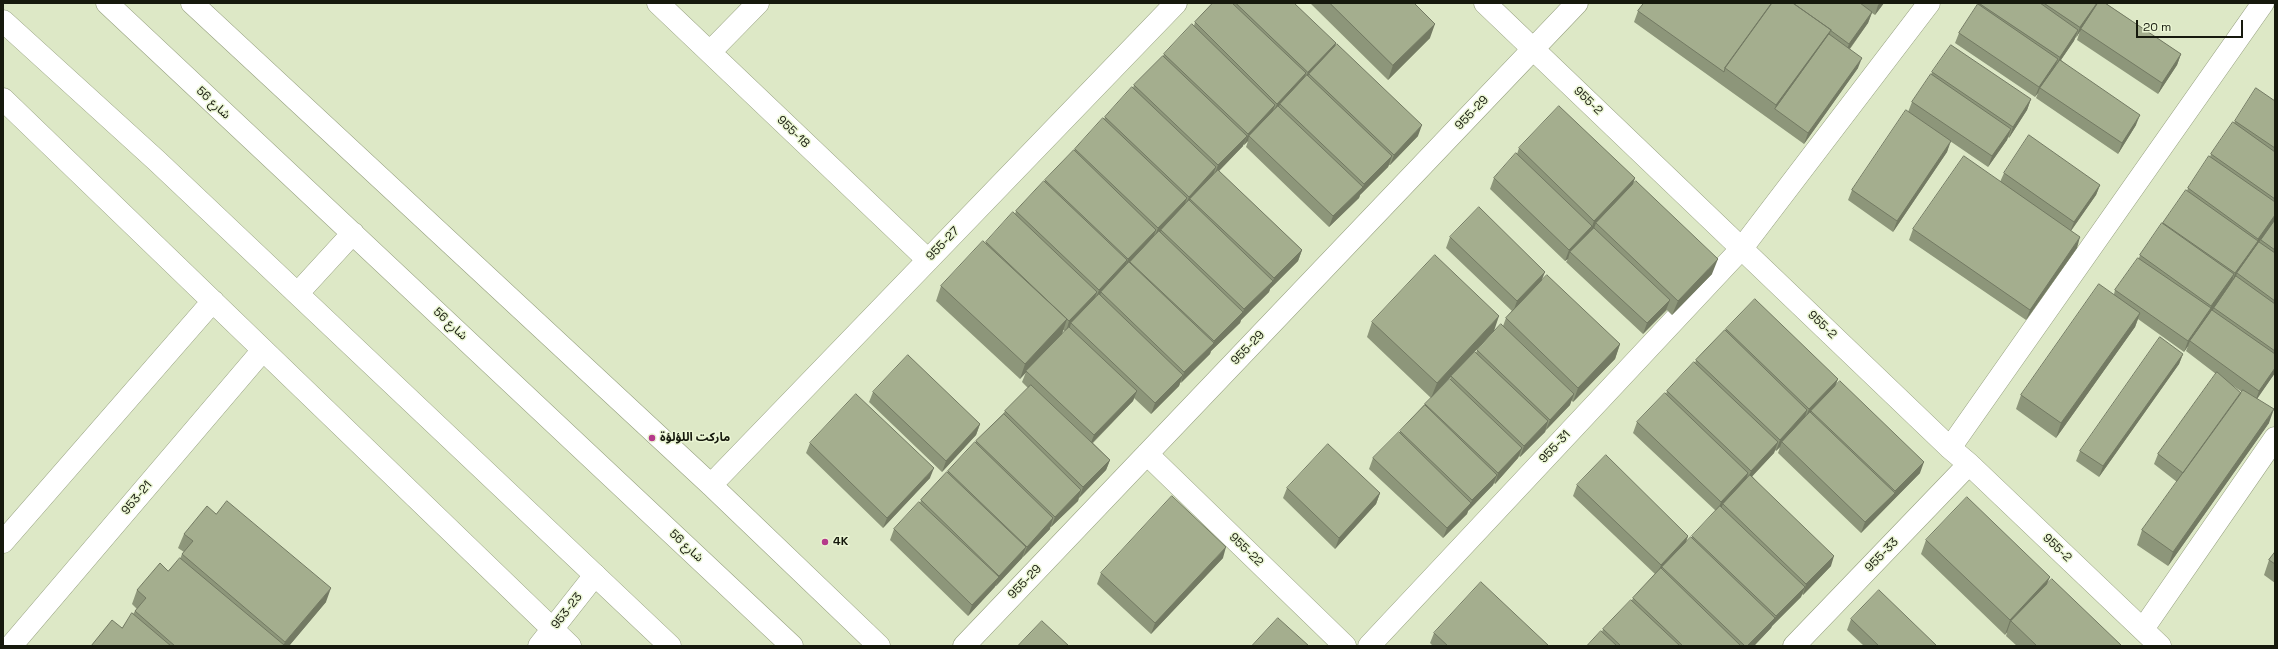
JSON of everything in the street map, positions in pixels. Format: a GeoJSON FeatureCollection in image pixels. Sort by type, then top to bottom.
{"type":"FeatureCollection","features":[{"type":"Feature","properties":{"kind":"street","name":"شارع 56"},"geometry":{"type":"LineString","coordinates":[[107,3],[792,646]]}},
{"type":"Feature","properties":{"kind":"street"},"geometry":{"type":"LineString","coordinates":[[192,3],[711,485],[879,646]]}},
{"type":"Feature","properties":{"kind":"street","name":"955-18"},"geometry":{"type":"LineString","coordinates":[[658,3],[928,260]]}},
{"type":"Feature","properties":{"kind":"street"},"geometry":{"type":"LineString","coordinates":[[710,52],[758,3]]}},
{"type":"Feature","properties":{"kind":"street","name":"955-27"},"geometry":{"type":"LineString","coordinates":[[711,485],[1176,3]]}},
{"type":"Feature","properties":{"kind":"street","name":"955-2"},"geometry":{"type":"LineString","coordinates":[[1484,3],[1950,448],[1969,464],[2160,646]]}},
{"type":"Feature","properties":{"kind":"street","name":"955-29"},"geometry":{"type":"LineString","coordinates":[[964,646],[1577,3]]}},
{"type":"Feature","properties":{"kind":"street","name":"955-31"},"geometry":{"type":"LineString","coordinates":[[1369,646],[1742,248],[1929,3]]}},
{"type":"Feature","properties":{"kind":"street"},"geometry":{"type":"LineString","coordinates":[[1950,448],[2264,3]]}},
{"type":"Feature","properties":{"kind":"street"},"geometry":{"type":"LineString","coordinates":[[3,21],[66,77],[298,293],[670,646]]}},
{"type":"Feature","properties":{"kind":"street"},"geometry":{"type":"LineString","coordinates":[[3,99],[570,646]]}},
{"type":"Feature","properties":{"kind":"street"},"geometry":{"type":"LineString","coordinates":[[298,293],[353,233]]}},
{"type":"Feature","properties":{"kind":"street"},"geometry":{"type":"LineString","coordinates":[[3,542],[213,301]]}},
{"type":"Feature","properties":{"kind":"street","name":"953-21"},"geometry":{"type":"LineString","coordinates":[[11,646],[263,350]]}},
{"type":"Feature","properties":{"kind":"street"},"geometry":{"type":"LineString","coordinates":[[2143,629],[2275,438]]}},
{"type":"Feature","properties":{"kind":"street","name":"955-22"},"geometry":{"type":"LineString","coordinates":[[1147,454],[1345,646]]}},
{"type":"Feature","properties":{"kind":"street","name":"955-33"},"geometry":{"type":"LineString","coordinates":[[1794,646],[1969,464]]}},
{"type":"Feature","properties":{"kind":"street","name":"953-23"},"geometry":{"type":"LineString","coordinates":[[539,646],[595,575]]}},
{"type":"Feature","properties":{"kind":"building"},"geometry":{"type":"Polygon","coordinates":[[[1213,3],[1232,3],[1306,73],[1277,104],[1195,22],[1213,3]]]}},
{"type":"Feature","properties":{"kind":"building"},"geometry":{"type":"Polygon","coordinates":[[[1236,3],[1294,3],[1336,43],[1308,72],[1236,3]]]}},
{"type":"Feature","properties":{"kind":"building"},"geometry":{"type":"Polygon","coordinates":[[[1330,3],[1414,3],[1435,24],[1393,65],[1330,3]]]}},
{"type":"Feature","properties":{"kind":"building"},"geometry":{"type":"Polygon","coordinates":[[[1644,3],[1772,3],[1725,68],[1724,72],[1638,11],[1644,3]]]}},
{"type":"Feature","properties":{"kind":"building"},"geometry":{"type":"Polygon","coordinates":[[[1772,3],[1793,3],[1831,30],[1776,105],[1725,68],[1772,3]]]}},
{"type":"Feature","properties":{"kind":"building"},"geometry":{"type":"Polygon","coordinates":[[[1793,3],[1860,3],[1872,12],[1849,44],[1793,3]]]}},
{"type":"Feature","properties":{"kind":"building"},"geometry":{"type":"Polygon","coordinates":[[[1979,3],[2040,3],[2078,30],[2060,57],[1979,3]]]}},
{"type":"Feature","properties":{"kind":"building"},"geometry":{"type":"Polygon","coordinates":[[[2044,3],[2097,3],[2080,27],[2044,3]]]}},
{"type":"Feature","properties":{"kind":"building"},"geometry":{"type":"Polygon","coordinates":[[[2098,3],[2105,3],[2181,54],[2162,83],[2081,29],[2098,3]]]}},
{"type":"Feature","properties":{"kind":"building"},"geometry":{"type":"Polygon","coordinates":[[[1978,4],[2058,59],[2039,87],[1959,33],[1978,4]]]}},
{"type":"Feature","properties":{"kind":"building"},"geometry":{"type":"Polygon","coordinates":[[[1192,24],[1275,105],[1248,134],[1164,54],[1192,24]]]}},
{"type":"Feature","properties":{"kind":"building"},"geometry":{"type":"Polygon","coordinates":[[[1829,34],[1862,58],[1808,133],[1775,109],[1829,34]]]}},
{"type":"Feature","properties":{"kind":"building"},"geometry":{"type":"Polygon","coordinates":[[[1337,44],[1422,125],[1394,155],[1309,74],[1337,44]]]}},
{"type":"Feature","properties":{"kind":"building"},"geometry":{"type":"Polygon","coordinates":[[[1951,45],[2031,99],[2013,127],[1932,72],[1951,45]]]}},
{"type":"Feature","properties":{"kind":"building"},"geometry":{"type":"Polygon","coordinates":[[[1163,56],[1247,136],[1218,165],[1134,85],[1163,56]]]}},
{"type":"Feature","properties":{"kind":"building"},"geometry":{"type":"Polygon","coordinates":[[[2060,60],[2140,115],[2122,143],[2040,88],[2060,60]]]}},
{"type":"Feature","properties":{"kind":"building"},"geometry":{"type":"Polygon","coordinates":[[[1931,74],[2011,129],[1992,156],[1912,102],[1931,74]]]}},
{"type":"Feature","properties":{"kind":"building"},"geometry":{"type":"Polygon","coordinates":[[[1307,75],[1392,156],[1364,184],[1280,104],[1307,75]]]}},
{"type":"Feature","properties":{"kind":"building"},"geometry":{"type":"Polygon","coordinates":[[[1132,87],[1216,167],[1189,197],[1105,117],[1132,87]]]}},
{"type":"Feature","properties":{"kind":"building"},"geometry":{"type":"Polygon","coordinates":[[[2256,88],[2275,101],[2275,148],[2235,121],[2256,88]]]}},
{"type":"Feature","properties":{"kind":"building"},"geometry":{"type":"Polygon","coordinates":[[[1278,106],[1363,187],[1333,216],[1249,136],[1278,106]]]}},
{"type":"Feature","properties":{"kind":"building"},"geometry":{"type":"Polygon","coordinates":[[[1559,106],[1635,178],[1594,221],[1519,148],[1559,106]]]}},
{"type":"Feature","properties":{"kind":"building"},"geometry":{"type":"Polygon","coordinates":[[[1906,110],[1951,141],[1897,221],[1852,190],[1906,110]]]}},
{"type":"Feature","properties":{"kind":"building"},"geometry":{"type":"Polygon","coordinates":[[[1103,118],[1187,198],[1158,228],[1075,149],[1103,118]]]}},
{"type":"Feature","properties":{"kind":"building"},"geometry":{"type":"Polygon","coordinates":[[[2233,122],[2275,152],[2275,199],[2211,154],[2233,122]]]}},
{"type":"Feature","properties":{"kind":"building"},"geometry":{"type":"Polygon","coordinates":[[[2029,135],[2100,185],[2074,222],[2004,173],[2029,135]]]}},
{"type":"Feature","properties":{"kind":"building"},"geometry":{"type":"Polygon","coordinates":[[[1074,150],[1156,230],[1128,259],[1045,180],[1074,150]]]}},
{"type":"Feature","properties":{"kind":"building"},"geometry":{"type":"Polygon","coordinates":[[[1516,153],[1592,226],[1569,250],[1494,178],[1516,153]]]}},
{"type":"Feature","properties":{"kind":"building"},"geometry":{"type":"Polygon","coordinates":[[[1964,156],[2080,237],[2030,310],[1913,229],[1964,156]]]}},
{"type":"Feature","properties":{"kind":"building"},"geometry":{"type":"Polygon","coordinates":[[[2209,156],[2275,202],[2275,215],[2258,239],[2188,188],[2209,156]]]}},
{"type":"Feature","properties":{"kind":"building"},"geometry":{"type":"Polygon","coordinates":[[[1218,170],[1302,250],[1274,278],[1190,199],[1218,170]]]}},
{"type":"Feature","properties":{"kind":"building"},"geometry":{"type":"Polygon","coordinates":[[[1044,181],[1127,260],[1099,290],[1016,211],[1044,181]]]}},
{"type":"Feature","properties":{"kind":"building"},"geometry":{"type":"Polygon","coordinates":[[[1636,181],[1718,259],[1678,301],[1596,223],[1636,181]]]}},
{"type":"Feature","properties":{"kind":"building"},"geometry":{"type":"Polygon","coordinates":[[[2186,190],[2258,241],[2235,273],[2163,223],[2186,190]]]}},
{"type":"Feature","properties":{"kind":"building"},"geometry":{"type":"Polygon","coordinates":[[[1189,200],[1273,281],[1244,309],[1161,230],[1189,200]]]}},
{"type":"Feature","properties":{"kind":"building"},"geometry":{"type":"Polygon","coordinates":[[[1479,207],[1545,272],[1517,301],[1450,237],[1479,207]]]}},
{"type":"Feature","properties":{"kind":"building"},"geometry":{"type":"Polygon","coordinates":[[[1013,212],[1097,292],[1069,321],[986,242],[1013,212]]]}},
{"type":"Feature","properties":{"kind":"building"},"geometry":{"type":"Polygon","coordinates":[[[2275,220],[2275,250],[2261,240],[2275,220]]]}},
{"type":"Feature","properties":{"kind":"building"},"geometry":{"type":"Polygon","coordinates":[[[2162,223],[2234,274],[2211,306],[2140,255],[2162,223]]]}},
{"type":"Feature","properties":{"kind":"building"},"geometry":{"type":"Polygon","coordinates":[[[1594,228],[1670,300],[1647,323],[1570,252],[1594,228]]]}},
{"type":"Feature","properties":{"kind":"building"},"geometry":{"type":"Polygon","coordinates":[[[1159,231],[1243,312],[1214,341],[1130,262],[1159,231]]]}},
{"type":"Feature","properties":{"kind":"building"},"geometry":{"type":"Polygon","coordinates":[[[983,241],[1067,319],[1025,364],[941,286],[983,241]]]}},
{"type":"Feature","properties":{"kind":"building"},"geometry":{"type":"Polygon","coordinates":[[[2259,242],[2275,253],[2275,301],[2237,273],[2259,242]]]}},
{"type":"Feature","properties":{"kind":"building"},"geometry":{"type":"Polygon","coordinates":[[[1435,255],[1499,316],[1437,383],[1372,322],[1435,255]]]}},
{"type":"Feature","properties":{"kind":"building"},"geometry":{"type":"Polygon","coordinates":[[[2138,258],[2211,308],[2188,341],[2115,290],[2138,258]]]}},
{"type":"Feature","properties":{"kind":"building"},"geometry":{"type":"Polygon","coordinates":[[[1129,262],[1214,343],[1184,372],[1101,292],[1129,262]]]}},
{"type":"Feature","properties":{"kind":"building"},"geometry":{"type":"Polygon","coordinates":[[[1547,275],[1620,344],[1578,388],[1506,318],[1547,275]]]}},
{"type":"Feature","properties":{"kind":"building"},"geometry":{"type":"Polygon","coordinates":[[[2236,276],[2275,304],[2275,351],[2214,308],[2236,276]]]}},
{"type":"Feature","properties":{"kind":"building"},"geometry":{"type":"Polygon","coordinates":[[[2099,284],[2140,313],[2061,423],[2021,395],[2099,284]]]}},
{"type":"Feature","properties":{"kind":"building"},"geometry":{"type":"Polygon","coordinates":[[[1099,294],[1183,375],[1155,403],[1071,323],[1099,294]]]}},
{"type":"Feature","properties":{"kind":"building"},"geometry":{"type":"Polygon","coordinates":[[[1755,299],[1838,379],[1809,409],[1726,329],[1755,299]]]}},
{"type":"Feature","properties":{"kind":"building"},"geometry":{"type":"Polygon","coordinates":[[[2212,310],[2275,354],[2275,368],[2259,391],[2190,341],[2212,310]]]}},
{"type":"Feature","properties":{"kind":"building"},"geometry":{"type":"Polygon","coordinates":[[[1501,324],[1574,394],[1550,420],[1477,350],[1501,324]]]}},
{"type":"Feature","properties":{"kind":"building"},"geometry":{"type":"Polygon","coordinates":[[[1069,327],[1137,391],[1094,435],[1026,371],[1069,327]]]}},
{"type":"Feature","properties":{"kind":"building"},"geometry":{"type":"Polygon","coordinates":[[[1725,330],[1807,410],[1780,440],[1696,360],[1725,330]]]}},
{"type":"Feature","properties":{"kind":"building"},"geometry":{"type":"Polygon","coordinates":[[[2160,337],[2183,354],[2103,466],[2080,451],[2160,337]]]}},
{"type":"Feature","properties":{"kind":"building"},"geometry":{"type":"Polygon","coordinates":[[[1475,352],[1548,421],[1524,446],[1451,376],[1475,352]]]}},
{"type":"Feature","properties":{"kind":"building"},"geometry":{"type":"Polygon","coordinates":[[[908,355],[980,424],[946,461],[873,392],[908,355]]]}},
{"type":"Feature","properties":{"kind":"building"},"geometry":{"type":"Polygon","coordinates":[[[1694,362],[1778,442],[1751,471],[1667,391],[1694,362]]]}},
{"type":"Feature","properties":{"kind":"building"},"geometry":{"type":"Polygon","coordinates":[[[2217,372],[2241,393],[2183,473],[2158,454],[2217,372]]]}},
{"type":"Feature","properties":{"kind":"building"},"geometry":{"type":"Polygon","coordinates":[[[1450,379],[1522,448],[1498,473],[1425,404],[1450,379]]]}},
{"type":"Feature","properties":{"kind":"building"},"geometry":{"type":"Polygon","coordinates":[[[1840,381],[1924,462],[1895,491],[1811,411],[1840,381]]]}},
{"type":"Feature","properties":{"kind":"building"},"geometry":{"type":"Polygon","coordinates":[[[1031,385],[1110,460],[1083,487],[1005,411],[1031,385]]]}},
{"type":"Feature","properties":{"kind":"building"},"geometry":{"type":"Polygon","coordinates":[[[2243,390],[2274,409],[2173,552],[2142,530],[2243,390]]]}},
{"type":"Feature","properties":{"kind":"building"},"geometry":{"type":"Polygon","coordinates":[[[1665,393],[1748,473],[1721,502],[1637,422],[1665,393]]]}},
{"type":"Feature","properties":{"kind":"building"},"geometry":{"type":"Polygon","coordinates":[[[856,394],[934,468],[887,518],[810,443],[856,394]]]}},
{"type":"Feature","properties":{"kind":"building"},"geometry":{"type":"Polygon","coordinates":[[[1425,405],[1497,475],[1472,500],[1400,431],[1425,405]]]}},
{"type":"Feature","properties":{"kind":"building"},"geometry":{"type":"Polygon","coordinates":[[[1810,412],[1895,493],[1865,522],[1782,442],[1810,412]]]}},
{"type":"Feature","properties":{"kind":"building"},"geometry":{"type":"Polygon","coordinates":[[[1004,414],[1081,490],[1055,517],[976,441],[1004,414]]]}},
{"type":"Feature","properties":{"kind":"building"},"geometry":{"type":"Polygon","coordinates":[[[1399,432],[1471,503],[1447,528],[1373,458],[1399,432]]]}},
{"type":"Feature","properties":{"kind":"building"},"geometry":{"type":"Polygon","coordinates":[[[975,442],[1053,518],[1027,547],[948,471],[975,442]]]}},
{"type":"Feature","properties":{"kind":"building"},"geometry":{"type":"Polygon","coordinates":[[[1328,444],[1380,493],[1339,538],[1287,488],[1328,444]]]}},
{"type":"Feature","properties":{"kind":"building"},"geometry":{"type":"Polygon","coordinates":[[[1606,455],[1688,536],[1661,565],[1577,485],[1606,455]]]}},
{"type":"Feature","properties":{"kind":"building"},"geometry":{"type":"Polygon","coordinates":[[[947,472],[1026,547],[999,576],[921,500],[947,472]]]}},
{"type":"Feature","properties":{"kind":"building"},"geometry":{"type":"Polygon","coordinates":[[[1750,475],[1834,556],[1806,584],[1723,504],[1750,475]]]}},
{"type":"Feature","properties":{"kind":"building"},"geometry":{"type":"Polygon","coordinates":[[[1172,496],[1226,547],[1155,623],[1101,573],[1172,496]]]}},
{"type":"Feature","properties":{"kind":"building"},"geometry":{"type":"Polygon","coordinates":[[[1967,497],[2050,577],[2010,620],[1926,540],[1967,497]]]}},
{"type":"Feature","properties":{"kind":"building"},"geometry":{"type":"Polygon","coordinates":[[[227,501],[331,588],[285,642],[182,554],[193,541],[184,534],[207,506],[216,514],[227,501]]]}},
{"type":"Feature","properties":{"kind":"building"},"geometry":{"type":"Polygon","coordinates":[[[919,502],[999,577],[972,605],[894,529],[919,502]]]}},
{"type":"Feature","properties":{"kind":"building"},"geometry":{"type":"Polygon","coordinates":[[[1720,506],[1805,587],[1776,616],[1692,536],[1720,506]]]}},
{"type":"Feature","properties":{"kind":"building"},"geometry":{"type":"Polygon","coordinates":[[[1691,537],[1775,618],[1747,646],[1745,646],[1662,567],[1691,537]]]}},
{"type":"Feature","properties":{"kind":"building"},"geometry":{"type":"Polygon","coordinates":[[[2275,552],[2275,564],[2269,560],[2275,552]]]}},
{"type":"Feature","properties":{"kind":"building"},"geometry":{"type":"Polygon","coordinates":[[[180,558],[284,645],[175,646],[135,611],[146,598],[137,590],[160,563],[168,571],[180,558]]]}},
{"type":"Feature","properties":{"kind":"building"},"geometry":{"type":"Polygon","coordinates":[[[1661,568],[1741,646],[1683,646],[1633,598],[1661,568]]]}},
{"type":"Feature","properties":{"kind":"building"},"geometry":{"type":"Polygon","coordinates":[[[2052,579],[2122,646],[2037,646],[2011,621],[2052,579]]]}},
{"type":"Feature","properties":{"kind":"building"},"geometry":{"type":"Polygon","coordinates":[[[1481,582],[1549,646],[1448,646],[1434,633],[1481,582]]]}},
{"type":"Feature","properties":{"kind":"building"},"geometry":{"type":"Polygon","coordinates":[[[1879,590],[1937,646],[1879,646],[1851,619],[1879,590]]]}},
{"type":"Feature","properties":{"kind":"building"},"geometry":{"type":"Polygon","coordinates":[[[1631,600],[1680,646],[1621,646],[1603,629],[1631,600]]]}},
{"type":"Feature","properties":{"kind":"building"},"geometry":{"type":"Polygon","coordinates":[[[132,613],[171,646],[91,646],[112,620],[122,628],[132,613]]]}},
{"type":"Feature","properties":{"kind":"building"},"geometry":{"type":"Polygon","coordinates":[[[1278,618],[1309,646],[1252,646],[1278,618]]]}},
{"type":"Feature","properties":{"kind":"building"},"geometry":{"type":"Polygon","coordinates":[[[1042,621],[1069,646],[1018,646],[1042,621]]]}},
{"type":"Feature","properties":{"kind":"building"},"geometry":{"type":"Polygon","coordinates":[[[1601,631],[1617,646],[1587,646],[1601,631]]]}},
{"type":"Feature","properties":{"kind":"place","name":"ماركت اللؤلؤة"},"geometry":{"type":"Point","coordinates":[652,438]}},
{"type":"Feature","properties":{"kind":"place","name":"4K"},"geometry":{"type":"Point","coordinates":[825,542]}}]}
